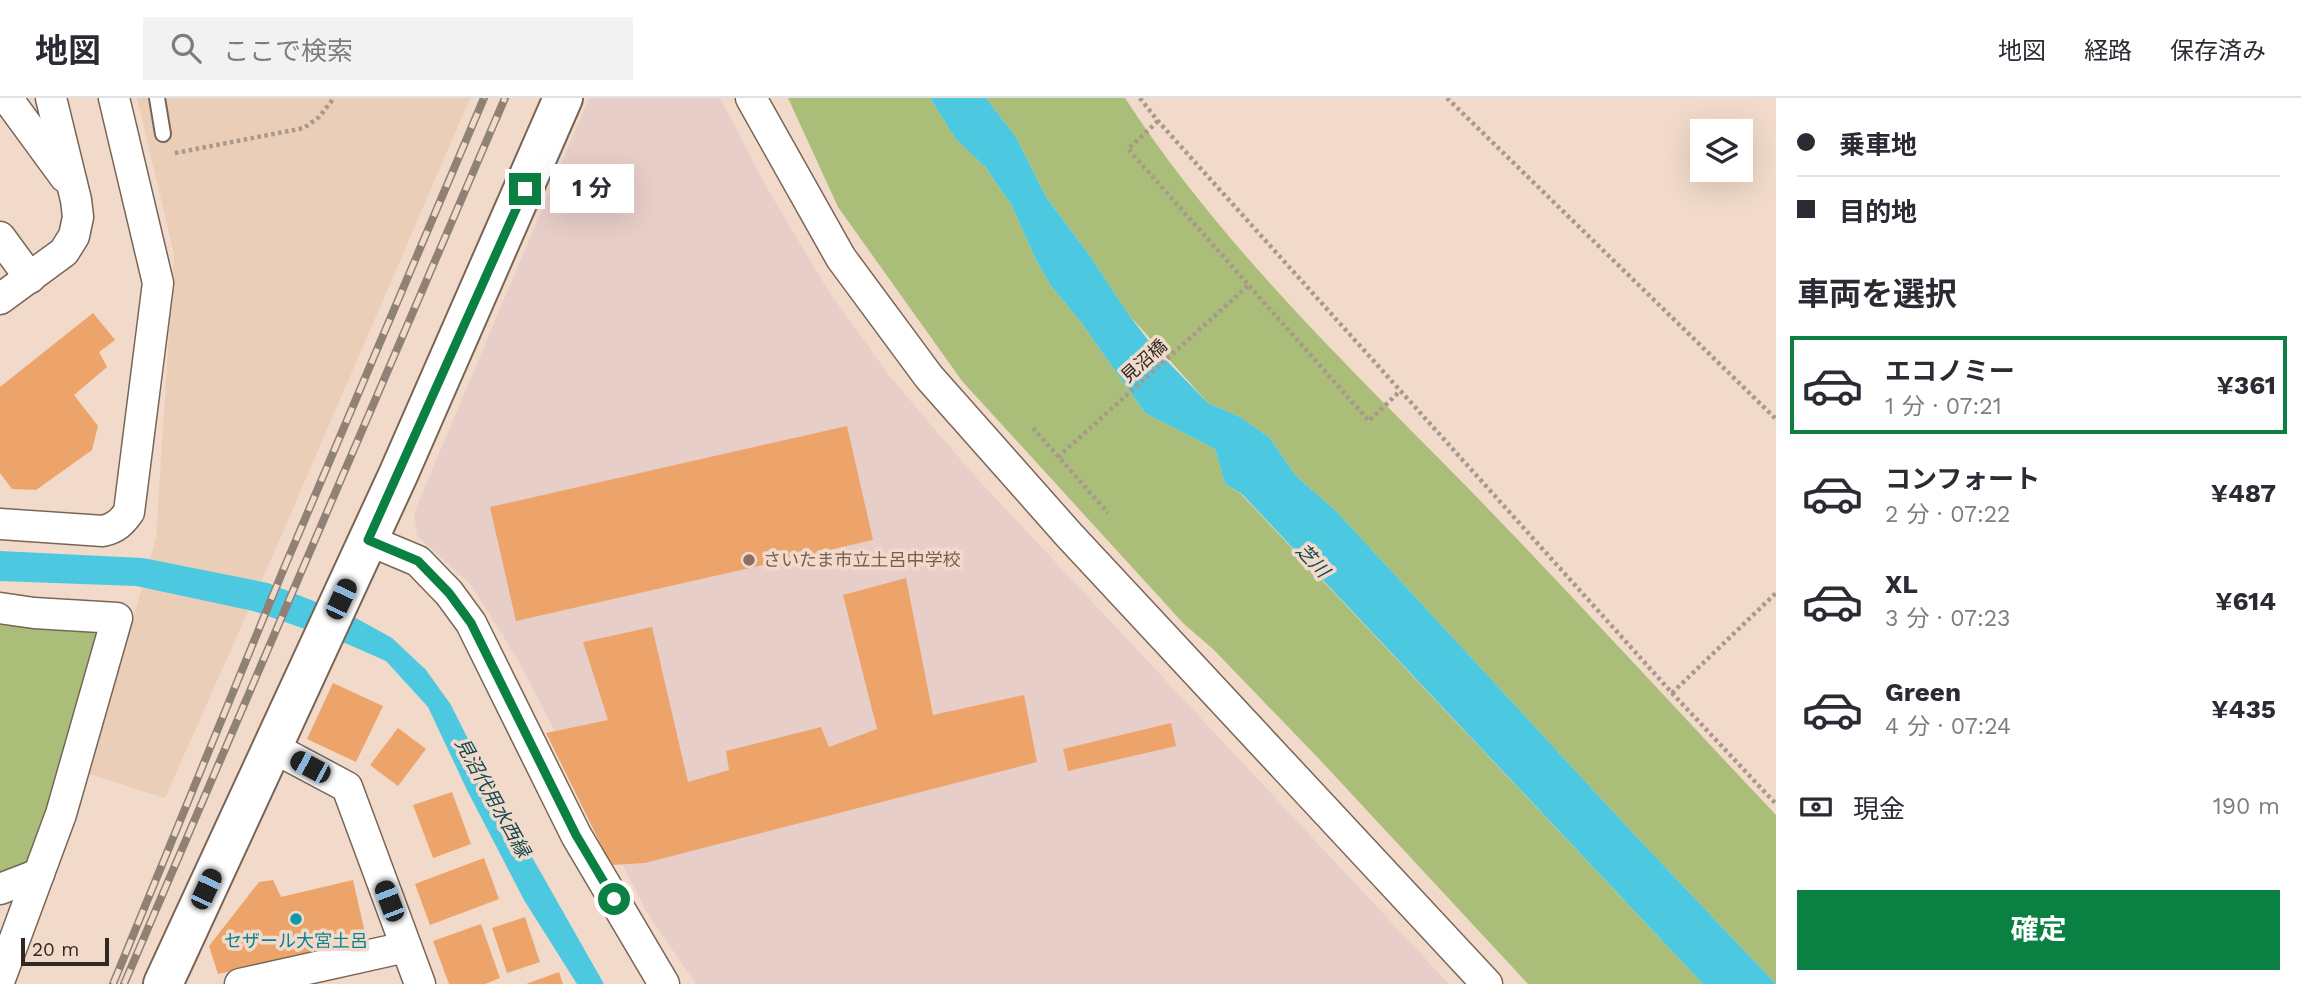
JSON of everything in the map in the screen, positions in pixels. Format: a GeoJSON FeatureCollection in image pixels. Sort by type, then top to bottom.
{"type":"FeatureCollection","features":[{"type":"Feature","properties":{"kind":"street"},"geometry":{"type":"LineString","coordinates":[[7,98],[74,188]]}},
{"type":"Feature","properties":{"kind":"street"},"geometry":{"type":"LineString","coordinates":[[0,299],[64,252],[74,236],[78,218],[74,188],[51,98]]}},
{"type":"Feature","properties":{"kind":"street"},"geometry":{"type":"LineString","coordinates":[[0,524],[103,531],[114,528],[129,512],[158,283],[114,98]]}},
{"type":"Feature","properties":{"kind":"street"},"geometry":{"type":"LineString","coordinates":[[163,984],[368,540],[563,98]]}},
{"type":"Feature","properties":{"kind":"street"},"geometry":{"type":"LineString","coordinates":[[751,98],[841,258],[929,377],[1069,535],[1487,984]]}},
{"type":"Feature","properties":{"kind":"street"},"geometry":{"type":"LineString","coordinates":[[0,237],[30,278]]}},
{"type":"Feature","properties":{"kind":"street"},"geometry":{"type":"LineString","coordinates":[[368,540],[418,561],[449,593],[471,623],[576,835],[664,984]]}},
{"type":"Feature","properties":{"kind":"street"},"geometry":{"type":"LineString","coordinates":[[0,608],[117,618],[61,814],[0,979]]}},
{"type":"Feature","properties":{"kind":"street"},"geometry":{"type":"LineString","coordinates":[[272,747],[347,787],[420,984]]}},
{"type":"Feature","properties":{"kind":"street"},"geometry":{"type":"LineString","coordinates":[[0,889],[39,874]]}},
{"type":"Feature","properties":{"kind":"street"},"geometry":{"type":"LineString","coordinates":[[240,984],[406,947]]}},
{"type":"Feature","properties":{"kind":"lane"},"geometry":{"type":"LineString","coordinates":[[157,98],[163,134]]}},
{"type":"Feature","properties":{"kind":"path"},"geometry":{"type":"LineString","coordinates":[[163,134],[166,155],[304,128],[319,117],[334,98]]}},
{"type":"Feature","properties":{"kind":"path"},"geometry":{"type":"LineString","coordinates":[[1140,98],[1672,694],[1776,804]]}},
{"type":"Feature","properties":{"kind":"path"},"geometry":{"type":"LineString","coordinates":[[1447,98],[1776,418]]}},
{"type":"Feature","properties":{"kind":"path"},"geometry":{"type":"LineString","coordinates":[[1158,121],[1128,149],[1369,421],[1400,391]]}},
{"type":"Feature","properties":{"kind":"path","name":"見沼橋"},"geometry":{"type":"LineString","coordinates":[[1058,457],[1249,285]]}},
{"type":"Feature","properties":{"kind":"path"},"geometry":{"type":"LineString","coordinates":[[1033,428],[1108,513]]}},
{"type":"Feature","properties":{"kind":"path"},"geometry":{"type":"LineString","coordinates":[[1672,694],[1776,593]]}},
{"type":"Feature","properties":{"kind":"shaded area"},"geometry":{"type":"Polygon","coordinates":[[[137,98],[470,98],[165,798],[89,774],[156,538],[174,254],[137,98]]]}},
{"type":"Feature","properties":{"kind":"shaded area","name":"さいたま市立土呂中学校"},"geometry":{"type":"Polygon","coordinates":[[[589,98],[720,98],[768,190],[829,292],[891,378],[973,474],[1449,984],[696,984],[646,911],[520,663],[471,585],[417,536],[414,513],[589,98]]]}},
{"type":"Feature","properties":{"kind":"green space"},"geometry":{"type":"Polygon","coordinates":[[[788,98],[930,98],[955,138],[986,168],[1012,206],[1051,286],[1080,321],[1145,413],[1215,449],[1225,484],[1241,494],[1703,984],[1528,984],[1321,761],[1213,649],[1184,624],[962,381],[838,207],[788,98]]]}},
{"type":"Feature","properties":{"kind":"green space"},"geometry":{"type":"Polygon","coordinates":[[[986,98],[1125,98],[1202,203],[1286,301],[1506,528],[1776,815],[1776,984],[1337,512],[1295,475],[1270,438],[1240,417],[1208,403],[1129,315],[1088,253],[1046,197],[1016,137],[986,98]]]}},
{"type":"Feature","properties":{"kind":"green space"},"geometry":{"type":"Polygon","coordinates":[[[0,608],[117,618],[39,874],[0,889],[0,608]]]}},
{"type":"Feature","properties":{"kind":"water","name":"芝川"},"geometry":{"type":"Polygon","coordinates":[[[930,98],[986,98],[1016,137],[1046,197],[1164,361],[1166,360],[1208,403],[1240,417],[1270,438],[1295,475],[1337,512],[1776,984],[1703,984],[1242,494],[1225,484],[1215,449],[1145,413],[1080,321],[1051,286],[1012,206],[986,168],[955,138],[930,98]]]}},
{"type":"Feature","properties":{"kind":"water","name":"見沼代用水西縁"},"geometry":{"type":"Polygon","coordinates":[[[0,551],[143,558],[268,583],[354,617],[392,638],[426,670],[451,705],[490,783],[604,984],[577,984],[524,900],[428,707],[386,661],[345,643],[253,611],[136,586],[0,581],[0,551]]]}},
{"type":"Feature","properties":{"kind":"building"},"geometry":{"type":"Polygon","coordinates":[[[93,313],[115,340],[99,352],[107,367],[74,395],[98,426],[92,450],[36,490],[12,489],[0,473],[0,387],[93,313]]]}},
{"type":"Feature","properties":{"kind":"building"},"geometry":{"type":"Polygon","coordinates":[[[847,426],[873,540],[516,621],[490,507],[847,426]]]}},
{"type":"Feature","properties":{"kind":"building"},"geometry":{"type":"Polygon","coordinates":[[[906,578],[933,715],[1024,695],[1037,762],[645,863],[611,865],[546,733],[608,720],[583,642],[652,627],[688,782],[729,770],[726,751],[821,727],[829,747],[877,729],[843,595],[906,578]]]}},
{"type":"Feature","properties":{"kind":"building"},"geometry":{"type":"Polygon","coordinates":[[[333,683],[383,706],[356,762],[307,739],[333,683]]]}},
{"type":"Feature","properties":{"kind":"building"},"geometry":{"type":"Polygon","coordinates":[[[1171,723],[1176,746],[1068,771],[1063,749],[1171,723]]]}},
{"type":"Feature","properties":{"kind":"building"},"geometry":{"type":"Polygon","coordinates":[[[398,728],[426,749],[398,786],[370,765],[398,728]]]}},
{"type":"Feature","properties":{"kind":"building"},"geometry":{"type":"Polygon","coordinates":[[[452,792],[471,844],[433,858],[413,805],[452,792]]]}},
{"type":"Feature","properties":{"kind":"building"},"geometry":{"type":"Polygon","coordinates":[[[484,858],[499,899],[430,925],[415,884],[484,858]]]}},
{"type":"Feature","properties":{"kind":"building","name":"セザール大宮土呂"},"geometry":{"type":"Polygon","coordinates":[[[273,880],[281,897],[353,880],[367,942],[218,974],[209,946],[259,882],[273,880]]]}},
{"type":"Feature","properties":{"kind":"building"},"geometry":{"type":"Polygon","coordinates":[[[525,917],[540,962],[507,973],[492,928],[525,917]]]}},
{"type":"Feature","properties":{"kind":"building"},"geometry":{"type":"Polygon","coordinates":[[[481,924],[500,978],[485,984],[449,984],[433,941],[481,924]]]}},
{"type":"Feature","properties":{"kind":"building"},"geometry":{"type":"Polygon","coordinates":[[[559,972],[563,984],[526,984],[559,972]]]}},
{"type":"Feature","properties":{"kind":"railway"},"geometry":{"type":"LineString","coordinates":[[113,984],[282,573],[484,98]]}},
{"type":"Feature","properties":{"kind":"railway"},"geometry":{"type":"LineString","coordinates":[[124,984],[505,98]]}},
{"type":"Feature","properties":{"kind":"place","name":"さいたま市立土呂中学校"},"geometry":{"type":"Point","coordinates":[749,560]}},
{"type":"Feature","properties":{"kind":"place","name":"セザール大宮土呂"},"geometry":{"type":"Point","coordinates":[296,919]}},
{"type":"Feature","properties":{"kind":"route"},"geometry":{"type":"LineString","coordinates":[[525,189],[368,540],[418,561],[449,593],[471,623],[576,835],[614,899]]}}]}
